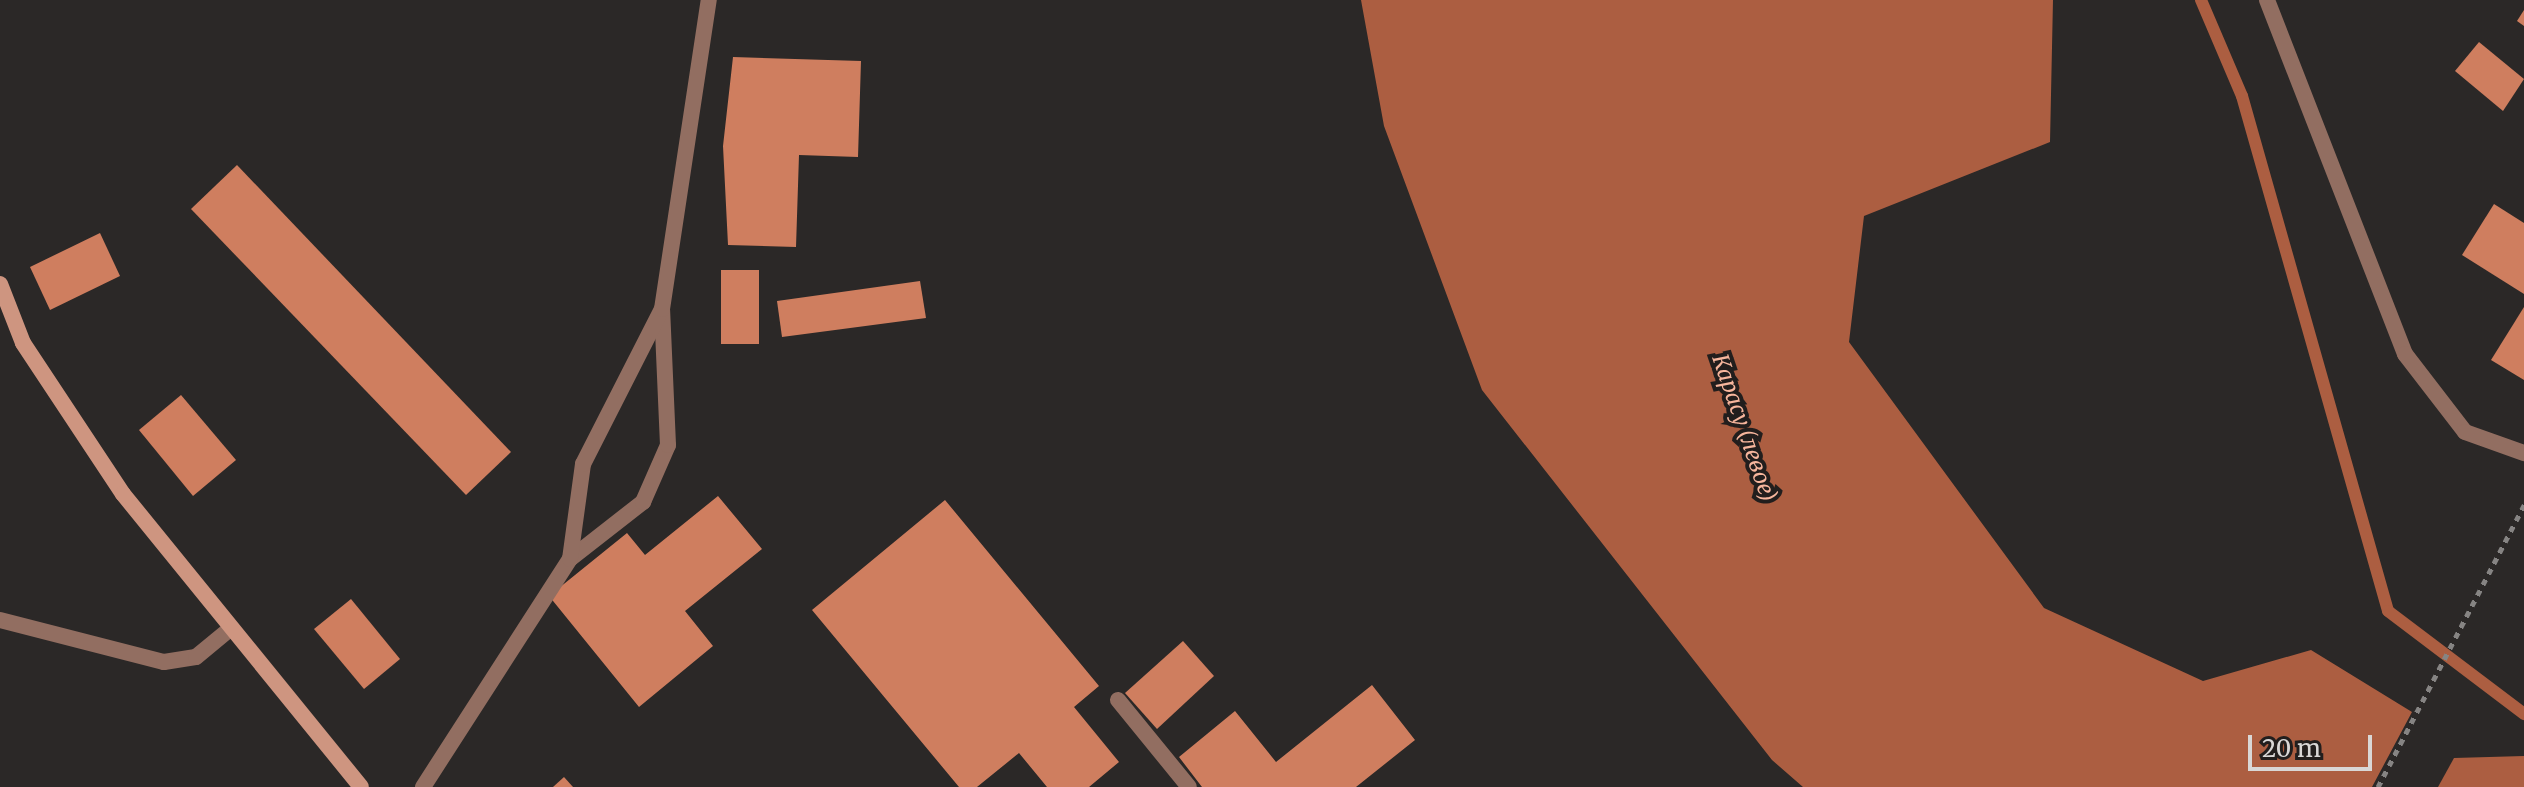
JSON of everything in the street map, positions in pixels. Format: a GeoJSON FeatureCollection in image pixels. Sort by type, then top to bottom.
{"type":"FeatureCollection","features":[{"type":"Feature","properties":{"kind":"main road"},"geometry":{"type":"LineString","coordinates":[[0,284],[23,343],[72,421],[231,628],[361,787]]}},
{"type":"Feature","properties":{"kind":"street"},"geometry":{"type":"LineString","coordinates":[[423,787],[570,559],[643,502],[668,445],[662,309],[709,0]]}},
{"type":"Feature","properties":{"kind":"street"},"geometry":{"type":"LineString","coordinates":[[2267,0],[2405,354],[2465,432],[2524,453]]}},
{"type":"Feature","properties":{"kind":"street"},"geometry":{"type":"LineString","coordinates":[[570,559],[583,464],[662,309]]}},
{"type":"Feature","properties":{"kind":"street"},"geometry":{"type":"LineString","coordinates":[[0,620],[164,662],[196,657],[231,628]]}},
{"type":"Feature","properties":{"kind":"street"},"geometry":{"type":"LineString","coordinates":[[1118,700],[1189,787]]}},
{"type":"Feature","properties":{"kind":"path"},"geometry":{"type":"LineString","coordinates":[[2378,787],[2524,505]]}},
{"type":"Feature","properties":{"kind":"water","name":"Карасу (левое)"},"geometry":{"type":"Polygon","coordinates":[[[1361,0],[2053,0],[2050,142],[1864,216],[1849,342],[2044,608],[2203,681],[2311,650],[2412,712],[2372,787],[1803,787],[1772,760],[1482,390],[1384,126],[1361,0]]]}},
{"type":"Feature","properties":{"kind":"water"},"geometry":{"type":"Polygon","coordinates":[[[2524,756],[2524,787],[2438,787],[2454,758],[2524,756]]]}},
{"type":"Feature","properties":{"kind":"building"},"geometry":{"type":"Polygon","coordinates":[[[2524,10],[2524,26],[2517,21],[2524,10]]]}},
{"type":"Feature","properties":{"kind":"building"},"geometry":{"type":"Polygon","coordinates":[[[2479,42],[2524,79],[2503,111],[2455,71],[2479,42]]]}},
{"type":"Feature","properties":{"kind":"building"},"geometry":{"type":"Polygon","coordinates":[[[733,57],[861,61],[858,157],[799,155],[796,247],[728,245],[723,146],[733,57]]]}},
{"type":"Feature","properties":{"kind":"building"},"geometry":{"type":"Polygon","coordinates":[[[237,165],[511,452],[466,495],[191,209],[237,165]]]}},
{"type":"Feature","properties":{"kind":"building"},"geometry":{"type":"Polygon","coordinates":[[[2494,204],[2524,223],[2524,294],[2462,255],[2494,204]]]}},
{"type":"Feature","properties":{"kind":"building"},"geometry":{"type":"Polygon","coordinates":[[[100,233],[120,276],[50,310],[30,267],[100,233]]]}},
{"type":"Feature","properties":{"kind":"building"},"geometry":{"type":"Polygon","coordinates":[[[721,270],[759,270],[759,344],[721,344],[721,270]]]}},
{"type":"Feature","properties":{"kind":"building"},"geometry":{"type":"Polygon","coordinates":[[[920,281],[926,318],[782,337],[777,301],[920,281]]]}},
{"type":"Feature","properties":{"kind":"building"},"geometry":{"type":"Polygon","coordinates":[[[2524,307],[2524,380],[2491,360],[2524,307]]]}},
{"type":"Feature","properties":{"kind":"building"},"geometry":{"type":"Polygon","coordinates":[[[181,395],[236,460],[193,496],[139,430],[181,395]]]}},
{"type":"Feature","properties":{"kind":"building"},"geometry":{"type":"Polygon","coordinates":[[[718,496],[762,549],[685,611],[713,646],[639,707],[549,596],[627,533],[645,555],[718,496]]]}},
{"type":"Feature","properties":{"kind":"building"},"geometry":{"type":"Polygon","coordinates":[[[945,500],[1099,686],[1074,707],[1119,762],[1089,787],[1047,787],[1019,753],[977,787],[959,787],[812,610],[945,500]]]}},
{"type":"Feature","properties":{"kind":"building"},"geometry":{"type":"Polygon","coordinates":[[[351,599],[400,659],[364,689],[314,629],[351,599]]]}},
{"type":"Feature","properties":{"kind":"building"},"geometry":{"type":"Polygon","coordinates":[[[1183,641],[1214,676],[1157,729],[1125,693],[1183,641]]]}},
{"type":"Feature","properties":{"kind":"building"},"geometry":{"type":"Polygon","coordinates":[[[1372,685],[1415,740],[1356,787],[1202,787],[1179,757],[1235,711],[1276,762],[1372,685]]]}},
{"type":"Feature","properties":{"kind":"building"},"geometry":{"type":"Polygon","coordinates":[[[564,777],[573,787],[553,787],[564,777]]]}},
{"type":"Feature","properties":{"kind":"waterway"},"geometry":{"type":"LineString","coordinates":[[2201,0],[2242,96],[2388,611],[2524,714]]}}]}
